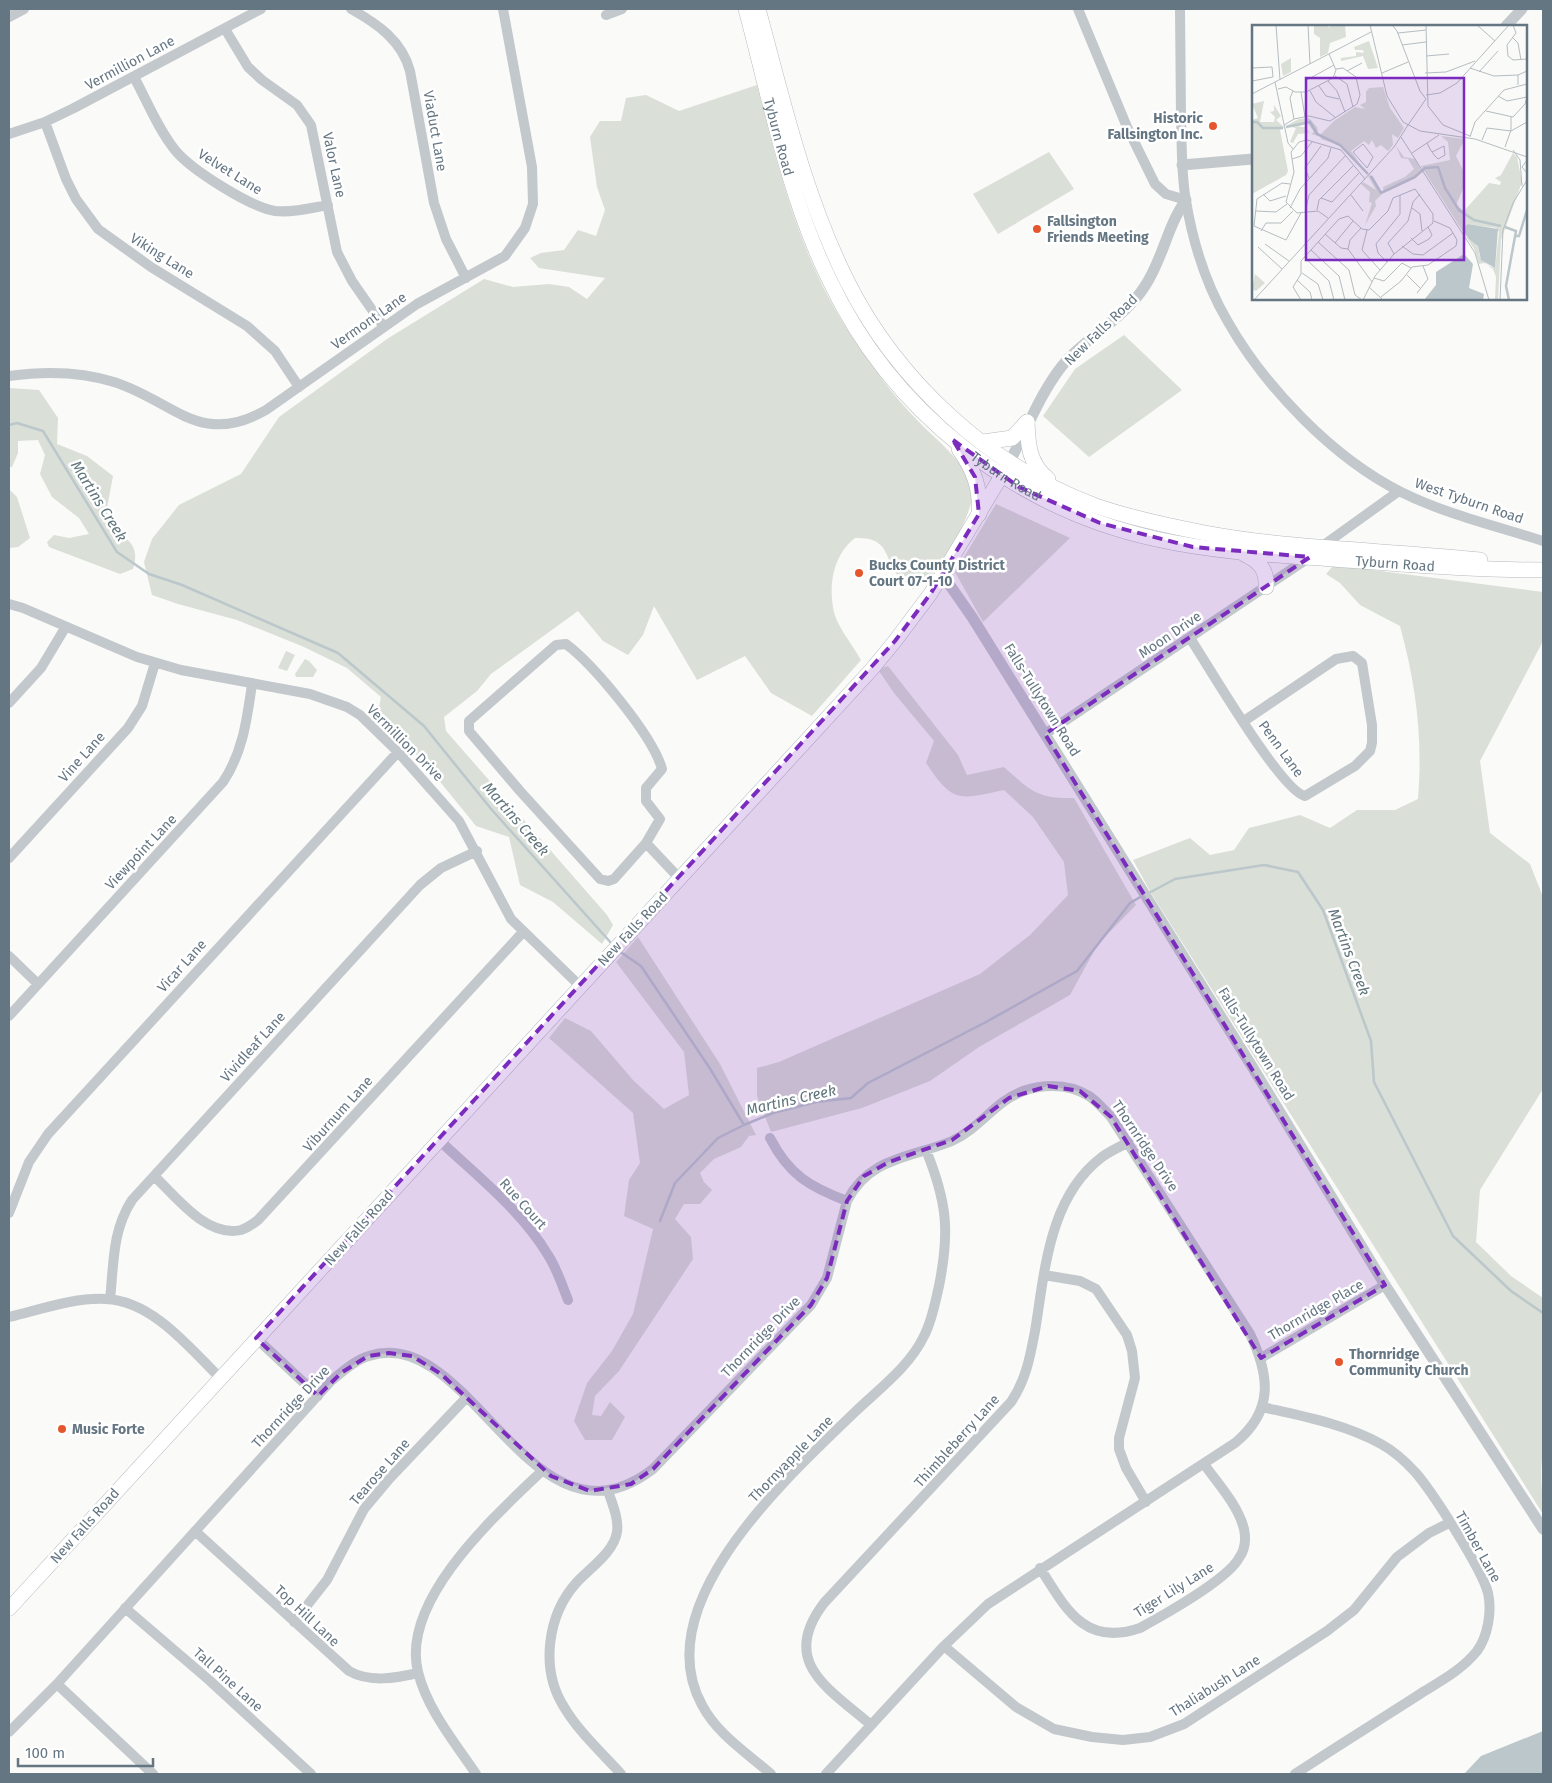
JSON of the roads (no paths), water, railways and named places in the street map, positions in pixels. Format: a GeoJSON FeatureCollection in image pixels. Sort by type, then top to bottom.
{"type":"FeatureCollection","features":[{"type":"Feature","properties":{"kind":"main road","name":"Tyburn Road"},"geometry":{"type":"LineString","coordinates":[[746,9],[796,193],[808,231],[829,280],[871,352],[914,404],[953,440],[1002,476],[1040,498],[1107,526],[1157,540],[1240,552],[1447,556],[1543,570]]}},
{"type":"Feature","properties":{"kind":"main road","name":"Tyburn Road"},"geometry":{"type":"LineString","coordinates":[[758,9],[805,177],[847,281],[872,325],[905,370],[949,415],[982,442],[1010,461],[1068,494],[1123,515],[1159,524],[1316,552]]}},
{"type":"Feature","properties":{"kind":"main road"},"geometry":{"type":"LineString","coordinates":[[982,442],[1012,438],[1027,422]]}},
{"type":"Feature","properties":{"kind":"main road"},"geometry":{"type":"LineString","coordinates":[[1027,422],[1028,442],[1032,459],[1045,476],[1068,494]]}},
{"type":"Feature","properties":{"kind":"main road"},"geometry":{"type":"LineString","coordinates":[[953,440],[975,477],[980,500],[979,514]]}},
{"type":"Feature","properties":{"kind":"main road","name":"New Falls Road"},"geometry":{"type":"LineString","coordinates":[[9,1609],[219,1378],[680,879],[895,642],[942,574],[1010,461]]}},
{"type":"Feature","properties":{"kind":"main road"},"geometry":{"type":"LineString","coordinates":[[1240,552],[1258,562],[1263,568],[1266,587]]}},
{"type":"Feature","properties":{"kind":"street"},"geometry":{"type":"LineString","coordinates":[[9,17],[24,9]]}},
{"type":"Feature","properties":{"kind":"street","name":"Vermillion Lane"},"geometry":{"type":"LineString","coordinates":[[9,134],[45,122],[261,9]]}},
{"type":"Feature","properties":{"kind":"street","name":"Viaduct Lane"},"geometry":{"type":"LineString","coordinates":[[351,9],[393,38],[405,55],[412,80],[434,203],[446,239],[466,278]]}},
{"type":"Feature","properties":{"kind":"street","name":"Vermont Lane"},"geometry":{"type":"LineString","coordinates":[[9,376],[55,371],[98,377],[139,392],[192,420],[217,425],[240,422],[253,417],[299,387],[417,304],[485,269],[510,250],[525,228],[533,204],[530,149],[503,9]]}},
{"type":"Feature","properties":{"kind":"street"},"geometry":{"type":"LineString","coordinates":[[606,16],[622,9]]}},
{"type":"Feature","properties":{"kind":"street"},"geometry":{"type":"LineString","coordinates":[[1078,9],[1127,127],[1155,184],[1166,194],[1186,200]]}},
{"type":"Feature","properties":{"kind":"street","name":"West Tyburn Road"},"geometry":{"type":"LineString","coordinates":[[1180,9],[1182,164],[1186,200],[1203,269],[1227,321],[1250,356],[1316,430],[1354,462],[1399,491],[1429,504],[1543,541]]}},
{"type":"Feature","properties":{"kind":"street"},"geometry":{"type":"LineString","coordinates":[[1507,25],[1522,9]]}},
{"type":"Feature","properties":{"kind":"street","name":"Valor Lane"},"geometry":{"type":"LineString","coordinates":[[225,29],[248,67],[262,80],[287,96],[305,114],[314,134],[338,252],[343,267],[384,327]]}},
{"type":"Feature","properties":{"kind":"street","name":"Velvet Lane"},"geometry":{"type":"LineString","coordinates":[[134,77],[174,150],[200,172],[242,198],[265,208],[284,211],[328,205]]}},
{"type":"Feature","properties":{"kind":"street","name":"Viking Lane"},"geometry":{"type":"LineString","coordinates":[[45,122],[66,179],[76,199],[98,229],[151,267],[247,326],[275,351],[299,387]]}},
{"type":"Feature","properties":{"kind":"street"},"geometry":{"type":"LineString","coordinates":[[1182,164],[1252,159]]}},
{"type":"Feature","properties":{"kind":"street","name":"New Falls Road"},"geometry":{"type":"LineString","coordinates":[[1010,461],[1027,422],[1067,360],[1130,307],[1146,284],[1174,215],[1186,200]]}},
{"type":"Feature","properties":{"kind":"street","name":"Moon Drive"},"geometry":{"type":"LineString","coordinates":[[1045,734],[1266,587],[1399,491]]}},
{"type":"Feature","properties":{"kind":"street","name":"Falls-Tullytown Road"},"geometry":{"type":"LineString","coordinates":[[942,574],[1045,734],[1385,1285],[1543,1529]]}},
{"type":"Feature","properties":{"kind":"street","name":"Vermillion Drive"},"geometry":{"type":"LineString","coordinates":[[9,604],[64,628],[155,663],[181,670],[310,694],[347,708],[373,727],[452,813],[476,851],[501,903],[523,932],[580,986]]}},
{"type":"Feature","properties":{"kind":"street"},"geometry":{"type":"LineString","coordinates":[[9,703],[41,668],[64,628]]}},
{"type":"Feature","properties":{"kind":"street","name":"Penn Lane"},"geometry":{"type":"LineString","coordinates":[[1190,638],[1244,721],[1271,761],[1297,793],[1305,796],[1324,786],[1367,756],[1372,743],[1365,674],[1362,663],[1353,656],[1336,659],[1244,721]]}},
{"type":"Feature","properties":{"kind":"street"},"geometry":{"type":"LineString","coordinates":[[566,644],[597,672],[635,723],[659,760],[662,769],[646,788],[646,801],[660,819],[646,843],[614,878],[608,881],[600,879],[520,791],[469,731],[469,720],[556,645],[566,644]]}},
{"type":"Feature","properties":{"kind":"street","name":"Vine Lane"},"geometry":{"type":"LineString","coordinates":[[9,858],[132,722],[142,706],[155,663]]}},
{"type":"Feature","properties":{"kind":"street","name":"Viewpoint Lane"},"geometry":{"type":"LineString","coordinates":[[9,1016],[223,782],[242,744],[252,684]]}},
{"type":"Feature","properties":{"kind":"street","name":"Vicar Lane"},"geometry":{"type":"LineString","coordinates":[[9,1213],[29,1162],[48,1134],[398,752]]}},
{"type":"Feature","properties":{"kind":"street"},"geometry":{"type":"LineString","coordinates":[[646,843],[680,879]]}},
{"type":"Feature","properties":{"kind":"street","name":"Vividleaf Lane"},"geometry":{"type":"LineString","coordinates":[[110,1299],[115,1239],[119,1223],[132,1200],[420,885],[440,868],[476,851]]}},
{"type":"Feature","properties":{"kind":"street","name":"Viburnum Lane"},"geometry":{"type":"LineString","coordinates":[[154,1176],[204,1222],[215,1228],[235,1231],[252,1224],[266,1214],[523,932]]}},
{"type":"Feature","properties":{"kind":"street"},"geometry":{"type":"LineString","coordinates":[[9,956],[38,984]]}},
{"type":"Feature","properties":{"kind":"street","name":"Thornridge Drive"},"geometry":{"type":"LineString","coordinates":[[9,1732],[57,1684],[331,1381],[358,1361],[368,1356],[389,1353],[421,1360],[466,1398],[543,1470],[566,1485],[580,1489],[608,1491],[631,1484],[653,1469],[801,1318],[827,1278],[847,1201],[859,1182],[874,1169],[966,1134],[1009,1098],[1034,1088],[1048,1086],[1071,1088],[1089,1096],[1111,1117],[1250,1334],[1261,1358],[1265,1379],[1262,1407],[1257,1419],[1243,1437],[1146,1502],[1040,1568],[988,1604],[944,1646],[826,1774]]}},
{"type":"Feature","properties":{"kind":"street"},"geometry":{"type":"LineString","coordinates":[[770,1138],[778,1153],[797,1176],[823,1192],[847,1201]]}},
{"type":"Feature","properties":{"kind":"street","name":"Rue Court"},"geometry":{"type":"LineString","coordinates":[[439,1140],[490,1187],[535,1236],[558,1272],[568,1300]]}},
{"type":"Feature","properties":{"kind":"street","name":"Thimbleberry Lane"},"geometry":{"type":"LineString","coordinates":[[870,1725],[830,1689],[811,1667],[805,1644],[810,1624],[824,1603],[1011,1402],[1018,1391],[1028,1364],[1054,1228],[1068,1197],[1090,1168],[1103,1157],[1128,1142]]}},
{"type":"Feature","properties":{"kind":"street","name":"Thornyapple Lane"},"geometry":{"type":"LineString","coordinates":[[771,1774],[720,1729],[701,1705],[694,1685],[690,1660],[691,1629],[702,1596],[721,1560],[747,1525],[799,1468],[909,1358],[924,1336],[937,1294],[947,1228],[942,1194],[926,1150]]}},
{"type":"Feature","properties":{"kind":"street"},"geometry":{"type":"LineString","coordinates":[[1044,1275],[1080,1281],[1096,1289],[1127,1336],[1132,1351],[1135,1378],[1119,1438],[1119,1449],[1126,1468],[1146,1502]]}},
{"type":"Feature","properties":{"kind":"street","name":"Thornridge Place"},"geometry":{"type":"LineString","coordinates":[[1261,1358],[1385,1285]]}},
{"type":"Feature","properties":{"kind":"street"},"geometry":{"type":"LineString","coordinates":[[9,1317],[82,1301],[110,1299],[145,1310],[219,1378]]}},
{"type":"Feature","properties":{"kind":"street"},"geometry":{"type":"LineString","coordinates":[[256,1338],[318,1396]]}},
{"type":"Feature","properties":{"kind":"street","name":"Tearose Lane"},"geometry":{"type":"LineString","coordinates":[[294,1622],[327,1580],[364,1509],[390,1478],[466,1398]]}},
{"type":"Feature","properties":{"kind":"street","name":"Timber Lane"},"geometry":{"type":"LineString","coordinates":[[1262,1407],[1352,1431],[1382,1444],[1399,1456],[1415,1472],[1449,1522],[1488,1590],[1488,1620],[1481,1644],[1470,1658],[1447,1678],[1295,1774]]}},
{"type":"Feature","properties":{"kind":"street","name":"Tiger Lily Lane"},"geometry":{"type":"LineString","coordinates":[[1040,1568],[1069,1611],[1082,1624],[1107,1634],[1127,1633],[1140,1628],[1212,1584],[1239,1560],[1245,1536],[1234,1505],[1204,1464]]}},
{"type":"Feature","properties":{"kind":"street"},"geometry":{"type":"LineString","coordinates":[[476,1774],[429,1700],[418,1673],[417,1648],[421,1628],[427,1610],[441,1583],[468,1545],[543,1470]]}},
{"type":"Feature","properties":{"kind":"street"},"geometry":{"type":"LineString","coordinates":[[608,1491],[617,1524],[615,1538],[602,1556],[575,1584],[560,1607],[551,1635],[550,1659],[554,1685],[563,1706],[621,1774]]}},
{"type":"Feature","properties":{"kind":"street","name":"Thaliabush Lane"},"geometry":{"type":"LineString","coordinates":[[944,1646],[1016,1707],[1054,1729],[1092,1737],[1123,1740],[1150,1737],[1184,1724],[1327,1631],[1354,1610],[1397,1557],[1449,1522]]}},
{"type":"Feature","properties":{"kind":"street","name":"Top Hill Lane"},"geometry":{"type":"LineString","coordinates":[[195,1531],[336,1661],[355,1674],[380,1678],[418,1673]]}},
{"type":"Feature","properties":{"kind":"street","name":"Tall Pine Lane"},"geometry":{"type":"LineString","coordinates":[[125,1608],[209,1680],[311,1774]]}},
{"type":"Feature","properties":{"kind":"street"},"geometry":{"type":"LineString","coordinates":[[57,1684],[153,1774]]}},
{"type":"Feature","properties":{"kind":"waterway","name":"Martins Creek"},"geometry":{"type":"LineString","coordinates":[[9,425],[17,423],[43,431],[117,552],[149,574],[182,585],[338,653],[424,726],[492,810],[612,944]]}},
{"type":"Feature","properties":{"kind":"waterway","name":"Martins Creek"},"geometry":{"type":"LineString","coordinates":[[1147,894],[1175,879],[1264,865],[1298,872],[1323,910],[1371,1041],[1374,1082],[1453,1236],[1511,1291],[1543,1313]]}},
{"type":"Feature","properties":{"kind":"waterway","name":"Martins Creek"},"geometry":{"type":"LineString","coordinates":[[619,951],[641,966],[709,1067],[744,1125],[773,1113],[816,1102],[851,1098],[868,1083],[986,1022],[1077,971],[1130,903],[1142,896]]}},
{"type":"Feature","properties":{"kind":"waterway"},"geometry":{"type":"LineString","coordinates":[[660,1221],[675,1183],[718,1138],[744,1125]]}},
{"type":"Feature","properties":{"kind":"place","name":"Historic Fallsington Inc."},"geometry":{"type":"Point","coordinates":[1213,126]}},
{"type":"Feature","properties":{"kind":"place","name":"Fallsington Friends Meeting"},"geometry":{"type":"Point","coordinates":[1037,229]}},
{"type":"Feature","properties":{"kind":"place","name":"Bucks County District Court 07-1-10"},"geometry":{"type":"Point","coordinates":[859,573]}},
{"type":"Feature","properties":{"kind":"place","name":"Thornridge Community Church"},"geometry":{"type":"Point","coordinates":[1339,1362]}},
{"type":"Feature","properties":{"kind":"place","name":"Music Forte"},"geometry":{"type":"Point","coordinates":[62,1429]}}]}
